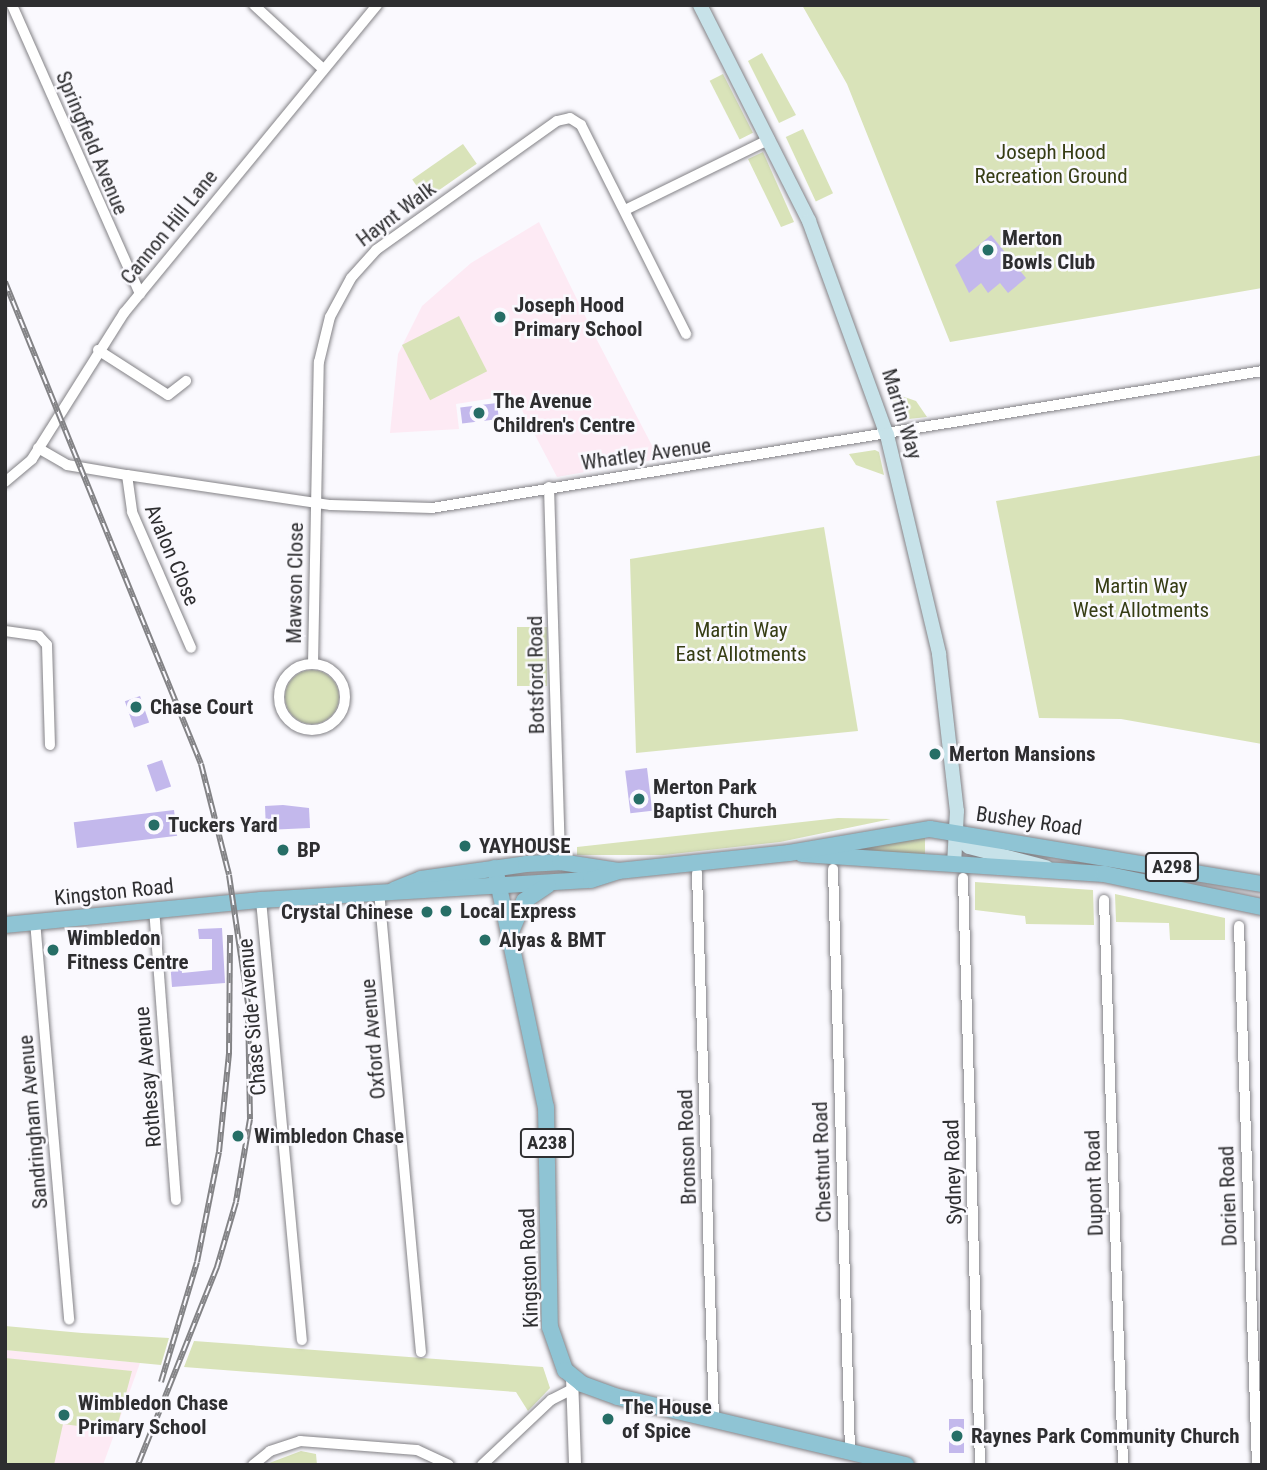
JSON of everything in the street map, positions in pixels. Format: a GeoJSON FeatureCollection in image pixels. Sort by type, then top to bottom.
{"type":"FeatureCollection","features":[{"type":"Feature","properties":{"kind":"main road","name":"Martin Way"},"geometry":{"type":"LineString","coordinates":[[700,5],[770,139],[843,305],[887,435],[939,654],[958,835],[958,871]]}},
{"type":"Feature","properties":{"kind":"main road","name":"Bushey Road"},"geometry":{"type":"LineString","coordinates":[[499,886],[552,883],[618,870],[789,853],[898,831],[958,835],[1262,884]]}},
{"type":"Feature","properties":{"kind":"main road","name":"Bushey Road"},"geometry":{"type":"LineString","coordinates":[[958,835],[969,846],[1052,869],[1139,880],[1262,907]]}},
{"type":"Feature","properties":{"kind":"main road","name":"Bushey Road"},"geometry":{"type":"LineString","coordinates":[[789,853],[958,871],[1052,869]]}},
{"type":"Feature","properties":{"kind":"main road","name":"Bushey Road"},"geometry":{"type":"LineString","coordinates":[[495,868],[560,862],[618,870]]}},
{"type":"Feature","properties":{"kind":"main road","name":"Kingston Road"},"geometry":{"type":"LineString","coordinates":[[386,890],[421,879],[495,868],[546,1107],[550,1327],[556,1353],[571,1383]]}},
{"type":"Feature","properties":{"kind":"main road"},"geometry":{"type":"LineString","coordinates":[[509,936],[524,901],[552,883]]}},
{"type":"Feature","properties":{"kind":"main road","name":"Kingston Road"},"geometry":{"type":"LineString","coordinates":[[5,925],[154,908],[386,890],[424,894],[499,886]]}},
{"type":"Feature","properties":{"kind":"main road"},"geometry":{"type":"LineString","coordinates":[[571,1383],[618,1397],[905,1465]]}},
{"type":"Feature","properties":{"kind":"street","name":"Springfield Avenue"},"geometry":{"type":"LineString","coordinates":[[12,5],[140,294]]}},
{"type":"Feature","properties":{"kind":"street"},"geometry":{"type":"LineString","coordinates":[[254,5],[323,69]]}},
{"type":"Feature","properties":{"kind":"street","name":"Cannon Hill Lane"},"geometry":{"type":"LineString","coordinates":[[5,482],[38,449],[99,349],[140,294],[377,5]]}},
{"type":"Feature","properties":{"kind":"street","name":"Haynt Walk"},"geometry":{"type":"LineString","coordinates":[[316,502],[321,346],[330,317],[368,257],[563,118],[581,125],[686,334]]}},
{"type":"Feature","properties":{"kind":"street"},"geometry":{"type":"LineString","coordinates":[[625,209],[770,139]]}},
{"type":"Feature","properties":{"kind":"street"},"geometry":{"type":"LineString","coordinates":[[99,349],[168,395],[186,381]]}},
{"type":"Feature","properties":{"kind":"street","name":"Whatley Avenue"},"geometry":{"type":"LineString","coordinates":[[38,449],[67,465],[127,475],[316,502],[432,508],[1262,371]]}},
{"type":"Feature","properties":{"kind":"street","name":"Avalon Close"},"geometry":{"type":"LineString","coordinates":[[127,475],[132,512],[191,648]]}},
{"type":"Feature","properties":{"kind":"street","name":"Botsford Road"},"geometry":{"type":"LineString","coordinates":[[549,488],[560,862]]}},
{"type":"Feature","properties":{"kind":"street","name":"Mawson Close"},"geometry":{"type":"LineString","coordinates":[[313,664],[316,502]]}},
{"type":"Feature","properties":{"kind":"street"},"geometry":{"type":"LineString","coordinates":[[5,631],[39,636],[47,645],[50,746]]}},
{"type":"Feature","properties":{"kind":"street","name":"Mawson Close"},"geometry":{"type":"LineString","coordinates":[[313,664],[334,672],[345,703],[333,723],[312,730],[292,723],[279,696],[293,670],[313,664]]}},
{"type":"Feature","properties":{"kind":"street","name":"Chestnut Road"},"geometry":{"type":"LineString","coordinates":[[832,869],[850,1453]]}},
{"type":"Feature","properties":{"kind":"street","name":"Sydney Road"},"geometry":{"type":"LineString","coordinates":[[958,871],[980,1465]]}},
{"type":"Feature","properties":{"kind":"street","name":"Bronson Road"},"geometry":{"type":"LineString","coordinates":[[697,873],[714,1420]]}},
{"type":"Feature","properties":{"kind":"street","name":"Oxford Avenue"},"geometry":{"type":"LineString","coordinates":[[386,890],[421,1352]]}},
{"type":"Feature","properties":{"kind":"street","name":"Chase Side Avenue"},"geometry":{"type":"LineString","coordinates":[[261,900],[302,1340]]}},
{"type":"Feature","properties":{"kind":"street","name":"Dupont Road"},"geometry":{"type":"LineString","coordinates":[[1104,900],[1122,1465]]}},
{"type":"Feature","properties":{"kind":"street","name":"Rothesay Avenue"},"geometry":{"type":"LineString","coordinates":[[154,908],[176,1200]]}},
{"type":"Feature","properties":{"kind":"street","name":"Sandringham Avenue"},"geometry":{"type":"LineString","coordinates":[[35,921],[69,1320]]}},
{"type":"Feature","properties":{"kind":"street","name":"Dorien Road"},"geometry":{"type":"LineString","coordinates":[[1239,926],[1257,1465]]}},
{"type":"Feature","properties":{"kind":"street"},"geometry":{"type":"LineString","coordinates":[[482,1465],[571,1383]]}},
{"type":"Feature","properties":{"kind":"street"},"geometry":{"type":"LineString","coordinates":[[571,1383],[575,1465]]}},
{"type":"Feature","properties":{"kind":"street"},"geometry":{"type":"LineString","coordinates":[[253,1465],[270,1451],[300,1441],[417,1450],[449,1465]]}},
{"type":"Feature","properties":{"kind":"shaded area","name":"Joseph Hood Primary School"},"geometry":{"type":"Polygon","coordinates":[[[539,222],[659,459],[557,477],[514,395],[456,404],[459,429],[390,433],[398,354],[422,306],[471,263],[539,222]]]}},
{"type":"Feature","properties":{"kind":"shaded area","name":"Wimbledon Chase Primary School"},"geometry":{"type":"Polygon","coordinates":[[[5,1350],[140,1363],[103,1465],[5,1465],[5,1350]]]}},
{"type":"Feature","properties":{"kind":"green space","name":"Joseph Hood Recreation Ground"},"geometry":{"type":"Polygon","coordinates":[[[802,5],[1262,5],[1262,288],[950,342],[847,84],[802,5]]]}},
{"type":"Feature","properties":{"kind":"green space"},"geometry":{"type":"Polygon","coordinates":[[[762,53],[796,115],[779,123],[748,61],[762,53]]]}},
{"type":"Feature","properties":{"kind":"green space"},"geometry":{"type":"Polygon","coordinates":[[[723,74],[753,133],[740,140],[710,81],[723,74]]]}},
{"type":"Feature","properties":{"kind":"green space"},"geometry":{"type":"Polygon","coordinates":[[[803,129],[833,193],[816,201],[786,137],[803,129]]]}},
{"type":"Feature","properties":{"kind":"green space"},"geometry":{"type":"Polygon","coordinates":[[[463,144],[477,164],[426,199],[412,180],[463,144]]]}},
{"type":"Feature","properties":{"kind":"green space"},"geometry":{"type":"Polygon","coordinates":[[[763,152],[794,222],[781,227],[748,159],[763,152]]]}},
{"type":"Feature","properties":{"kind":"green space"},"geometry":{"type":"Polygon","coordinates":[[[459,316],[487,371],[430,400],[402,345],[459,316]]]}},
{"type":"Feature","properties":{"kind":"green space"},"geometry":{"type":"Polygon","coordinates":[[[890,392],[916,401],[927,417],[900,420],[890,392]]]}},
{"type":"Feature","properties":{"kind":"green space"},"geometry":{"type":"Polygon","coordinates":[[[875,450],[879,452],[884,475],[856,465],[849,454],[875,450]]]}},
{"type":"Feature","properties":{"kind":"green space","name":"Martin Way West Allotments"},"geometry":{"type":"Polygon","coordinates":[[[1262,455],[1262,744],[1121,719],[1039,718],[996,501],[1262,455]]]}},
{"type":"Feature","properties":{"kind":"green space","name":"Martin Way East Allotments"},"geometry":{"type":"Polygon","coordinates":[[[824,527],[858,731],[636,753],[630,559],[824,527]]]}},
{"type":"Feature","properties":{"kind":"green space"},"geometry":{"type":"Polygon","coordinates":[[[517,627],[547,627],[547,686],[517,686],[517,627]]]}},
{"type":"Feature","properties":{"kind":"green space"},"geometry":{"type":"Polygon","coordinates":[[[312,670],[331,678],[339,697],[331,716],[312,724],[293,716],[285,697],[293,678],[312,670]]]}},
{"type":"Feature","properties":{"kind":"green space"},"geometry":{"type":"Polygon","coordinates":[[[838,818],[891,819],[780,842],[664,855],[577,855],[577,847],[838,818]]]}},
{"type":"Feature","properties":{"kind":"green space"},"geometry":{"type":"Polygon","coordinates":[[[925,838],[925,854],[848,850],[913,839],[925,838]]]}},
{"type":"Feature","properties":{"kind":"green space"},"geometry":{"type":"Polygon","coordinates":[[[975,882],[1093,890],[1094,925],[1026,924],[1025,916],[975,910],[975,882]]]}},
{"type":"Feature","properties":{"kind":"green space"},"geometry":{"type":"Polygon","coordinates":[[[1115,894],[1225,918],[1225,940],[1170,940],[1169,923],[1116,922],[1115,894]]]}},
{"type":"Feature","properties":{"kind":"green space"},"geometry":{"type":"Polygon","coordinates":[[[5,1326],[169,1338],[161,1365],[5,1350],[5,1326]]]}},
{"type":"Feature","properties":{"kind":"green space"},"geometry":{"type":"Polygon","coordinates":[[[194,1341],[543,1367],[550,1388],[528,1411],[516,1392],[184,1367],[194,1341]]]}},
{"type":"Feature","properties":{"kind":"green space","name":"Wimbledon Chase Primary School"},"geometry":{"type":"Polygon","coordinates":[[[5,1358],[132,1371],[116,1431],[63,1424],[54,1465],[5,1465],[5,1358]]]}},
{"type":"Feature","properties":{"kind":"green space"},"geometry":{"type":"Polygon","coordinates":[[[301,1451],[316,1454],[317,1465],[264,1465],[301,1451]]]}},
{"type":"Feature","properties":{"kind":"building","name":"Merton Bowls Club"},"geometry":{"type":"Polygon","coordinates":[[[991,235],[1026,278],[1008,293],[1000,283],[988,293],[981,283],[969,293],[955,265],[991,235]]]}},
{"type":"Feature","properties":{"kind":"building","name":"The Avenue Children's Centre"},"geometry":{"type":"Polygon","coordinates":[[[497,403],[499,419],[462,423],[460,408],[497,403]]]}},
{"type":"Feature","properties":{"kind":"building","name":"Chase Court"},"geometry":{"type":"Polygon","coordinates":[[[140,696],[149,722],[134,728],[125,701],[140,696]]]}},
{"type":"Feature","properties":{"kind":"building","name":"Chase Court"},"geometry":{"type":"Polygon","coordinates":[[[162,760],[171,786],[156,792],[147,765],[162,760]]]}},
{"type":"Feature","properties":{"kind":"building","name":"Merton Park Baptist Church"},"geometry":{"type":"Polygon","coordinates":[[[647,768],[652,811],[630,813],[625,771],[647,768]]]}},
{"type":"Feature","properties":{"kind":"building"},"geometry":{"type":"Polygon","coordinates":[[[265,806],[309,808],[310,828],[266,830],[265,806]]]}},
{"type":"Feature","properties":{"kind":"building"},"geometry":{"type":"Polygon","coordinates":[[[174,810],[177,836],[77,848],[74,822],[174,810]]]}},
{"type":"Feature","properties":{"kind":"building"},"geometry":{"type":"Polygon","coordinates":[[[222,928],[225,983],[172,987],[170,961],[181,961],[182,973],[212,970],[212,939],[199,939],[198,929],[222,928]]]}},
{"type":"Feature","properties":{"kind":"building","name":"Raynes Park Community Church"},"geometry":{"type":"Polygon","coordinates":[[[949,1419],[964,1419],[964,1453],[949,1453],[949,1419]]]}},
{"type":"Feature","properties":{"kind":"railway"},"geometry":{"type":"LineString","coordinates":[[5,282],[201,764],[229,875],[248,1004],[250,1119],[236,1202],[217,1267],[138,1465]]}},
{"type":"Feature","properties":{"kind":"railway"},"geometry":{"type":"LineString","coordinates":[[161,1382],[197,1262],[219,1152],[229,1053],[230,935]]}},
{"type":"Feature","properties":{"kind":"place","name":"Merton Bowls Club"},"geometry":{"type":"Point","coordinates":[988,250]}},
{"type":"Feature","properties":{"kind":"place","name":"Joseph Hood Primary School"},"geometry":{"type":"Point","coordinates":[500,317]}},
{"type":"Feature","properties":{"kind":"place","name":"The Avenue Children's Centre"},"geometry":{"type":"Point","coordinates":[479,413]}},
{"type":"Feature","properties":{"kind":"place","name":"Chase Court"},"geometry":{"type":"Point","coordinates":[136,707]}},
{"type":"Feature","properties":{"kind":"place","name":"Merton Mansions"},"geometry":{"type":"Point","coordinates":[935,754]}},
{"type":"Feature","properties":{"kind":"place","name":"Merton Park Baptist Church"},"geometry":{"type":"Point","coordinates":[639,799]}},
{"type":"Feature","properties":{"kind":"place","name":"Tuckers Yard"},"geometry":{"type":"Point","coordinates":[154,825]}},
{"type":"Feature","properties":{"kind":"place","name":"YAYHOUSE"},"geometry":{"type":"Point","coordinates":[465,846]}},
{"type":"Feature","properties":{"kind":"place","name":"BP"},"geometry":{"type":"Point","coordinates":[283,850]}},
{"type":"Feature","properties":{"kind":"place","name":"Local Express"},"geometry":{"type":"Point","coordinates":[446,911]}},
{"type":"Feature","properties":{"kind":"place","name":"Crystal Chinese"},"geometry":{"type":"Point","coordinates":[427,912]}},
{"type":"Feature","properties":{"kind":"place","name":"Alyas & BMT"},"geometry":{"type":"Point","coordinates":[485,940]}},
{"type":"Feature","properties":{"kind":"place","name":"Wimbledon Fitness Centre"},"geometry":{"type":"Point","coordinates":[53,950]}},
{"type":"Feature","properties":{"kind":"place","name":"Wimbledon Chase"},"geometry":{"type":"Point","coordinates":[238,1136]}},
{"type":"Feature","properties":{"kind":"place","name":"Wimbledon Chase Primary School"},"geometry":{"type":"Point","coordinates":[64,1415]}},
{"type":"Feature","properties":{"kind":"place","name":"The House of Spice"},"geometry":{"type":"Point","coordinates":[608,1419]}},
{"type":"Feature","properties":{"kind":"place","name":"Raynes Park Community Church"},"geometry":{"type":"Point","coordinates":[957,1436]}}]}
